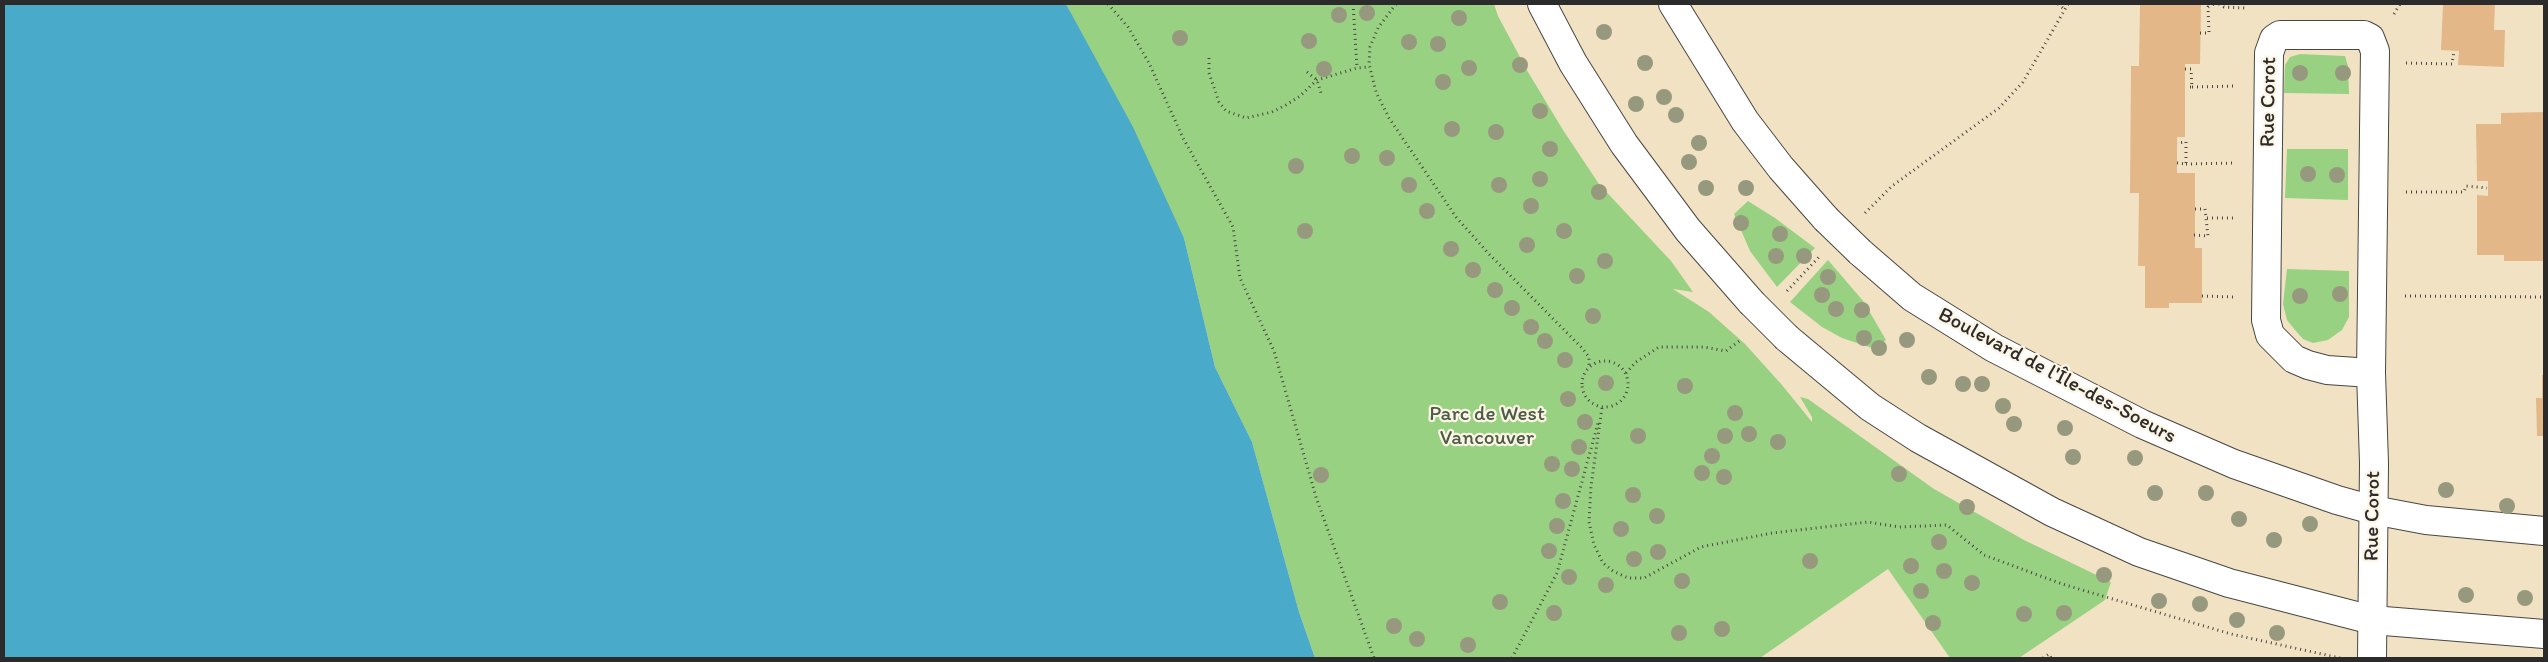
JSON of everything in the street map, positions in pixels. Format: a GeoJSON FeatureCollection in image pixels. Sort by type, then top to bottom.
{"type":"FeatureCollection","features":[{"type":"Feature","properties":{"kind":"street"},"geometry":{"type":"LineString","coordinates":[[1542,4],[1573,63],[1624,144],[1700,245],[1751,302],[1787,338],[1870,407],[1943,452],[2052,512],[2180,567],[2284,598],[2372,620],[2544,634]]}},
{"type":"Feature","properties":{"kind":"street","name":"Boulevard de l'Île-des-Soeurs"},"geometry":{"type":"LineString","coordinates":[[1673,4],[1745,121],[1781,168],[1826,219],[1860,252],[1912,297],[1955,325],[1994,348],[2142,424],[2234,464],[2337,500],[2373,510],[2426,520],[2544,532]]}},
{"type":"Feature","properties":{"kind":"street","name":"Rue Corot"},"geometry":{"type":"LineString","coordinates":[[2371,373],[2328,370],[2308,365],[2294,359],[2270,336],[2266,320],[2269,53],[2274,39],[2280,36],[2364,35],[2370,38],[2375,51],[2371,373],[2373,510],[2372,658]]}},
{"type":"Feature","properties":{"kind":"path"},"geometry":{"type":"LineString","coordinates":[[1108,4],[1128,27],[1149,63],[1183,138],[1234,228],[1240,278],[1274,351],[1316,497],[1374,658]]}},
{"type":"Feature","properties":{"kind":"path"},"geometry":{"type":"LineString","coordinates":[[1353,4],[1357,68]]}},
{"type":"Feature","properties":{"kind":"path"},"geometry":{"type":"LineString","coordinates":[[1396,4],[1378,28],[1370,47],[1369,67],[1376,92],[1389,118],[1456,217],[1488,253],[1583,349],[1589,357],[1589,368]]}},
{"type":"Feature","properties":{"kind":"path"},"geometry":{"type":"LineString","coordinates":[[2058,4],[2064,9],[2068,4]]}},
{"type":"Feature","properties":{"kind":"path"},"geometry":{"type":"LineString","coordinates":[[2200,32],[2209,33],[2208,7],[2214,4]]}},
{"type":"Feature","properties":{"kind":"path"},"geometry":{"type":"LineString","coordinates":[[2218,4],[2224,7],[2246,8]]}},
{"type":"Feature","properties":{"kind":"path"},"geometry":{"type":"LineString","coordinates":[[2394,14],[2400,4]]}},
{"type":"Feature","properties":{"kind":"path"},"geometry":{"type":"LineString","coordinates":[[2396,62],[2452,64],[2454,51]]}},
{"type":"Feature","properties":{"kind":"path"},"geometry":{"type":"LineString","coordinates":[[1209,58],[1212,88],[1226,111],[1236,117],[1246,118],[1272,112],[1300,96],[1316,80],[1357,68],[1369,67]]}},
{"type":"Feature","properties":{"kind":"path"},"geometry":{"type":"LineString","coordinates":[[2185,70],[2191,69],[2192,87]]}},
{"type":"Feature","properties":{"kind":"path"},"geometry":{"type":"LineString","coordinates":[[1307,72],[1316,80],[1322,96]]}},
{"type":"Feature","properties":{"kind":"path"},"geometry":{"type":"LineString","coordinates":[[2186,86],[2237,86]]}},
{"type":"Feature","properties":{"kind":"path"},"geometry":{"type":"LineString","coordinates":[[2177,143],[2186,142],[2186,164]]}},
{"type":"Feature","properties":{"kind":"path"},"geometry":{"type":"LineString","coordinates":[[2177,164],[2238,162]]}},
{"type":"Feature","properties":{"kind":"path"},"geometry":{"type":"LineString","coordinates":[[2397,192],[2464,192],[2466,186],[2488,188]]}},
{"type":"Feature","properties":{"kind":"path"},"geometry":{"type":"LineString","coordinates":[[2194,235],[2208,236],[2205,208],[2195,209]]}},
{"type":"Feature","properties":{"kind":"path"},"geometry":{"type":"LineString","coordinates":[[2206,218],[2238,218]]}},
{"type":"Feature","properties":{"kind":"path"},"geometry":{"type":"LineString","coordinates":[[2202,296],[2239,297]]}},
{"type":"Feature","properties":{"kind":"path"},"geometry":{"type":"LineString","coordinates":[[2396,296],[2544,297]]}},
{"type":"Feature","properties":{"kind":"path"},"geometry":{"type":"LineString","coordinates":[[1602,361],[1609,361],[1622,367],[1628,380],[1627,394],[1616,405],[1602,408],[1589,401],[1582,388],[1584,374],[1589,368],[1602,361]]}},
{"type":"Feature","properties":{"kind":"path"},"geometry":{"type":"LineString","coordinates":[[1602,408],[1591,486],[1589,522],[1594,545],[1603,563],[1613,571],[1628,578],[1644,578],[1701,547],[1772,533],[1868,522],[1899,527],[1934,524],[1947,526],[1984,554],[2062,584],[2231,634],[2340,658]]}},
{"type":"Feature","properties":{"kind":"path"},"geometry":{"type":"LineString","coordinates":[[1512,658],[1557,573],[1602,408]]}},
{"type":"Feature","properties":{"kind":"path"},"geometry":{"type":"LineString","coordinates":[[2043,658],[2049,654],[2052,658]]}},
{"type":"Feature","properties":{"kind":"green space","name":"Parc de West Vancouver"},"geometry":{"type":"Polygon","coordinates":[[[1066,4],[1494,4],[1498,16],[1528,72],[1599,184],[1671,261],[1693,292],[1673,289],[1709,312],[1745,344],[1812,422],[1812,417],[1800,397],[1808,399],[1934,489],[2024,540],[2111,582],[2105,600],[2019,658],[1950,658],[1888,569],[1760,658],[1315,658],[1299,612],[1252,442],[1215,367],[1184,238],[1066,4]]]}},
{"type":"Feature","properties":{"kind":"green space"},"geometry":{"type":"Polygon","coordinates":[[[2300,54],[2345,56],[2348,66],[2349,94],[2284,93],[2285,65],[2290,57],[2300,54]]]}},
{"type":"Feature","properties":{"kind":"green space"},"geometry":{"type":"Polygon","coordinates":[[[2287,149],[2348,149],[2348,200],[2285,198],[2287,149]]]}},
{"type":"Feature","properties":{"kind":"green space"},"geometry":{"type":"Polygon","coordinates":[[[1748,201],[1775,218],[1815,248],[1777,287],[1750,251],[1734,214],[1748,201]]]}},
{"type":"Feature","properties":{"kind":"green space"},"geometry":{"type":"Polygon","coordinates":[[[1828,260],[1864,302],[1886,340],[1875,349],[1842,338],[1822,327],[1790,302],[1828,260]]]}},
{"type":"Feature","properties":{"kind":"green space"},"geometry":{"type":"Polygon","coordinates":[[[2287,269],[2349,271],[2349,317],[2342,330],[2328,340],[2313,343],[2303,339],[2287,320],[2283,304],[2287,269]]]}},
{"type":"Feature","properties":{"kind":"water"},"geometry":{"type":"Polygon","coordinates":[[[4,4],[1066,4],[1133,127],[1184,238],[1215,367],[1252,442],[1299,612],[1315,658],[4,658],[4,4]]]}},
{"type":"Feature","properties":{"kind":"building"},"geometry":{"type":"Polygon","coordinates":[[[2140,4],[2201,4],[2200,64],[2185,64],[2185,137],[2177,137],[2177,173],[2195,173],[2195,248],[2202,248],[2202,303],[2169,303],[2169,308],[2145,308],[2145,266],[2138,266],[2139,193],[2130,193],[2131,66],[2139,66],[2140,4]]]}},
{"type":"Feature","properties":{"kind":"building"},"geometry":{"type":"Polygon","coordinates":[[[2443,4],[2495,4],[2494,30],[2505,30],[2504,67],[2458,65],[2459,51],[2441,50],[2443,4]]]}},
{"type":"Feature","properties":{"kind":"building"},"geometry":{"type":"Polygon","coordinates":[[[2544,112],[2544,261],[2504,261],[2504,255],[2477,255],[2477,195],[2488,196],[2488,181],[2477,181],[2476,124],[2501,124],[2501,113],[2544,112]]]}},
{"type":"Feature","properties":{"kind":"building"},"geometry":{"type":"Polygon","coordinates":[[[2542,375],[2544,375],[2544,436],[2537,436],[2536,398],[2542,398],[2542,375]]]}}]}
